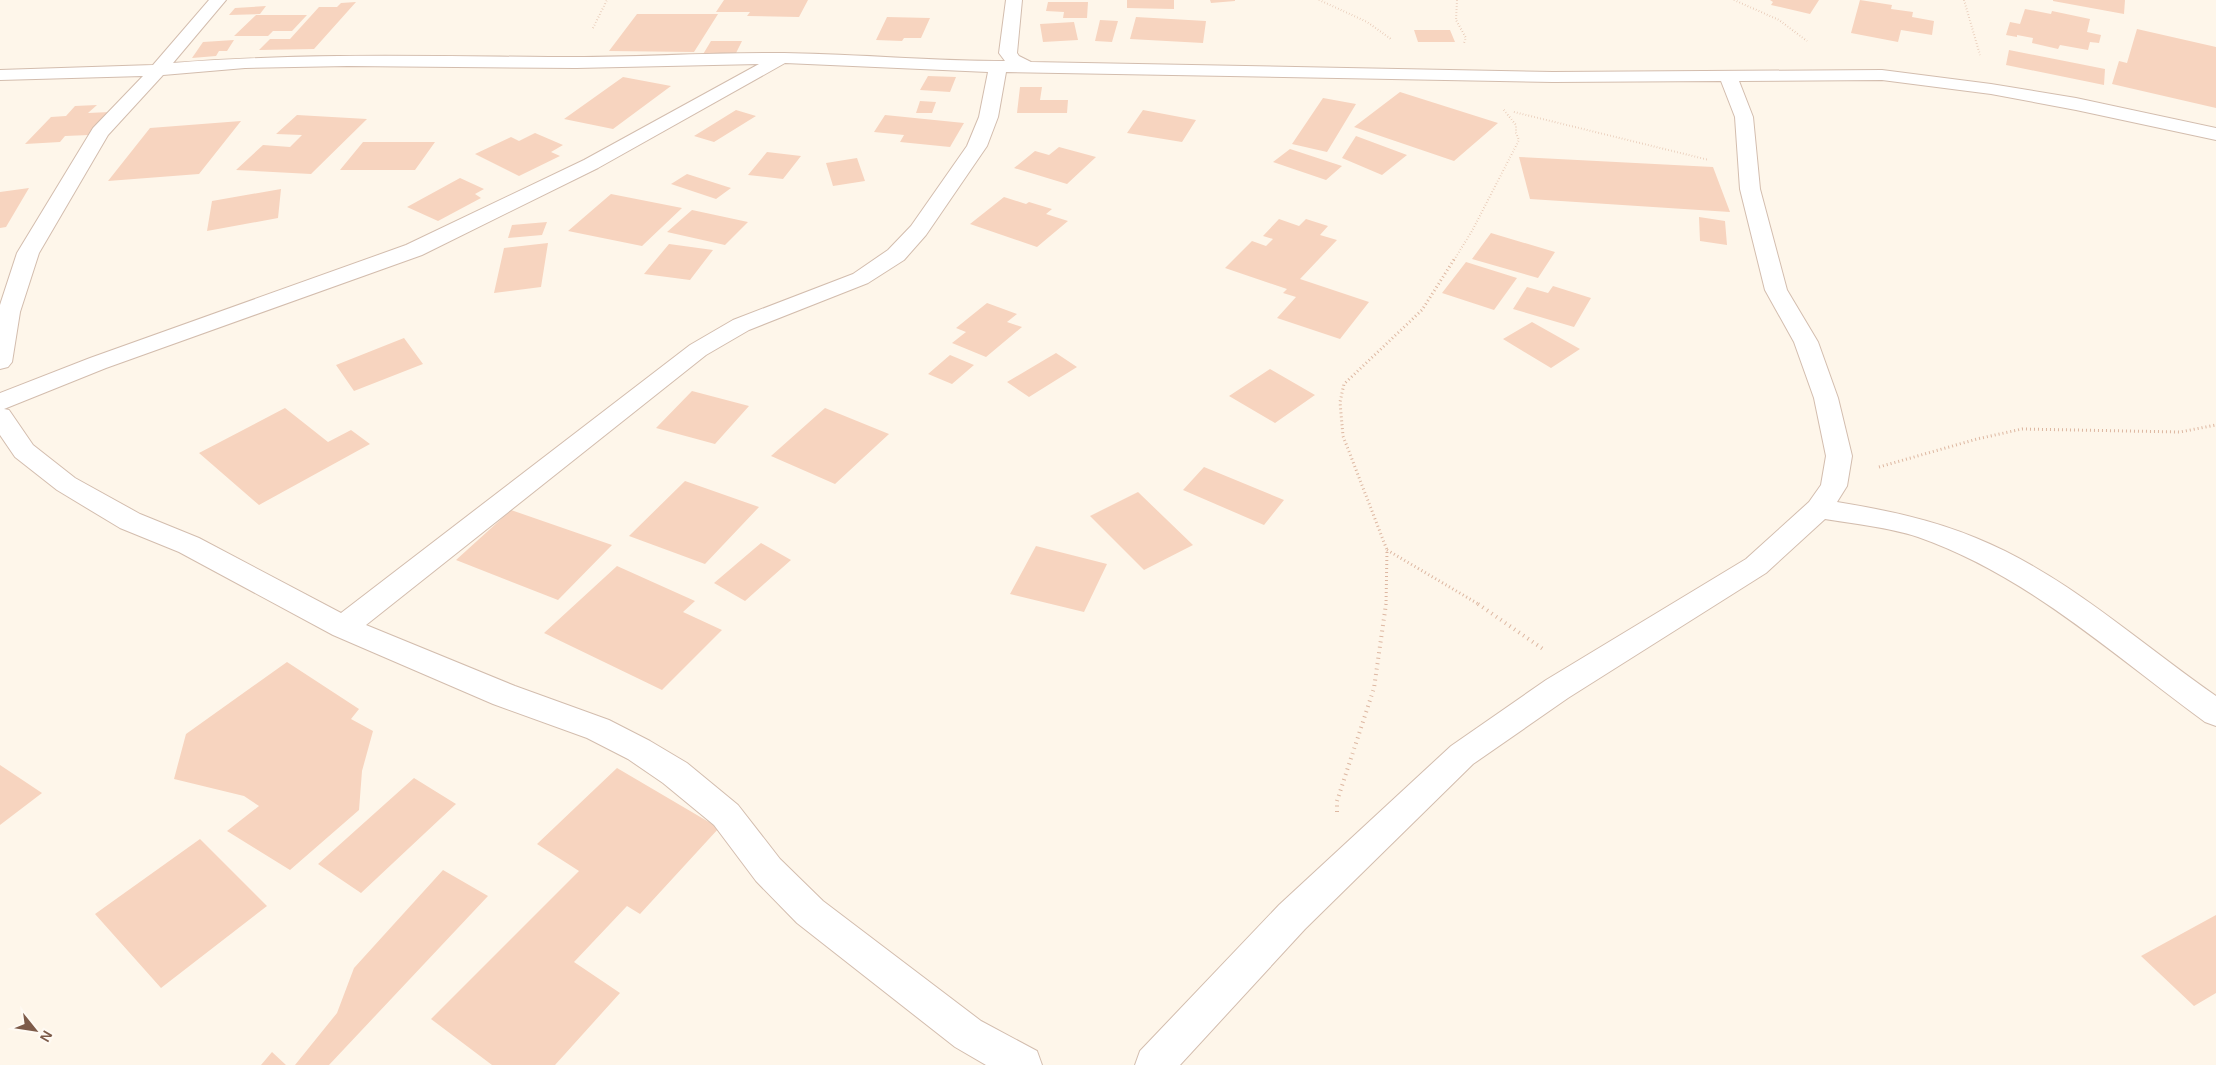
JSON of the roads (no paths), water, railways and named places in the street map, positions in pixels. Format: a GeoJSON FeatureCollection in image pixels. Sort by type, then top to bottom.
{"type":"FeatureCollection","features":[{"type":"Feature","properties":{"kind":"street"},"geometry":{"type":"LineString","coordinates":[[0,362],[9,312],[28,253],[100,132],[158,70],[218,0]]}},
{"type":"Feature","properties":{"kind":"street"},"geometry":{"type":"LineString","coordinates":[[1014,0],[1008,52],[1013,60],[1026,66]]}},
{"type":"Feature","properties":{"kind":"street"},"geometry":{"type":"LineString","coordinates":[[0,402],[126,352],[414,250],[591,164],[782,58]]}},
{"type":"Feature","properties":{"kind":"street"},"geometry":{"type":"LineString","coordinates":[[0,75],[158,70],[246,63],[339,61],[576,62],[782,58],[853,60],[939,66],[1026,66],[1330,74],[1554,77],[1857,75],[1904,77],[1991,89],[2076,104],[2216,134]]}},
{"type":"Feature","properties":{"kind":"street"},"geometry":{"type":"LineString","coordinates":[[343,627],[711,340],[741,324],[855,282],[896,255],[925,222],[957,172],[976,147],[989,119],[998,66]]}},
{"type":"Feature","properties":{"kind":"street"},"geometry":{"type":"LineString","coordinates":[[0,83],[33,75]]}},
{"type":"Feature","properties":{"kind":"street"},"geometry":{"type":"LineString","coordinates":[[1154,1065],[1292,917],[1462,755],[1557,689],[1581,676],[1756,566],[1827,497],[1839,456],[1826,398],[1806,342],[1776,290],[1750,189],[1744,117],[1728,75]]}},
{"type":"Feature","properties":{"kind":"street"},"geometry":{"type":"LineString","coordinates":[[0,416],[24,451],[66,484],[130,521],[189,545],[343,627],[504,695],[598,729],[639,750],[675,773],[726,815],[768,870],[810,912],[968,1034],[1023,1065]]}},
{"type":"Feature","properties":{"kind":"street"},"geometry":{"type":"LineString","coordinates":[[1827,497],[1927,530],[2004,562],[2051,591],[2216,713]]}}]}
